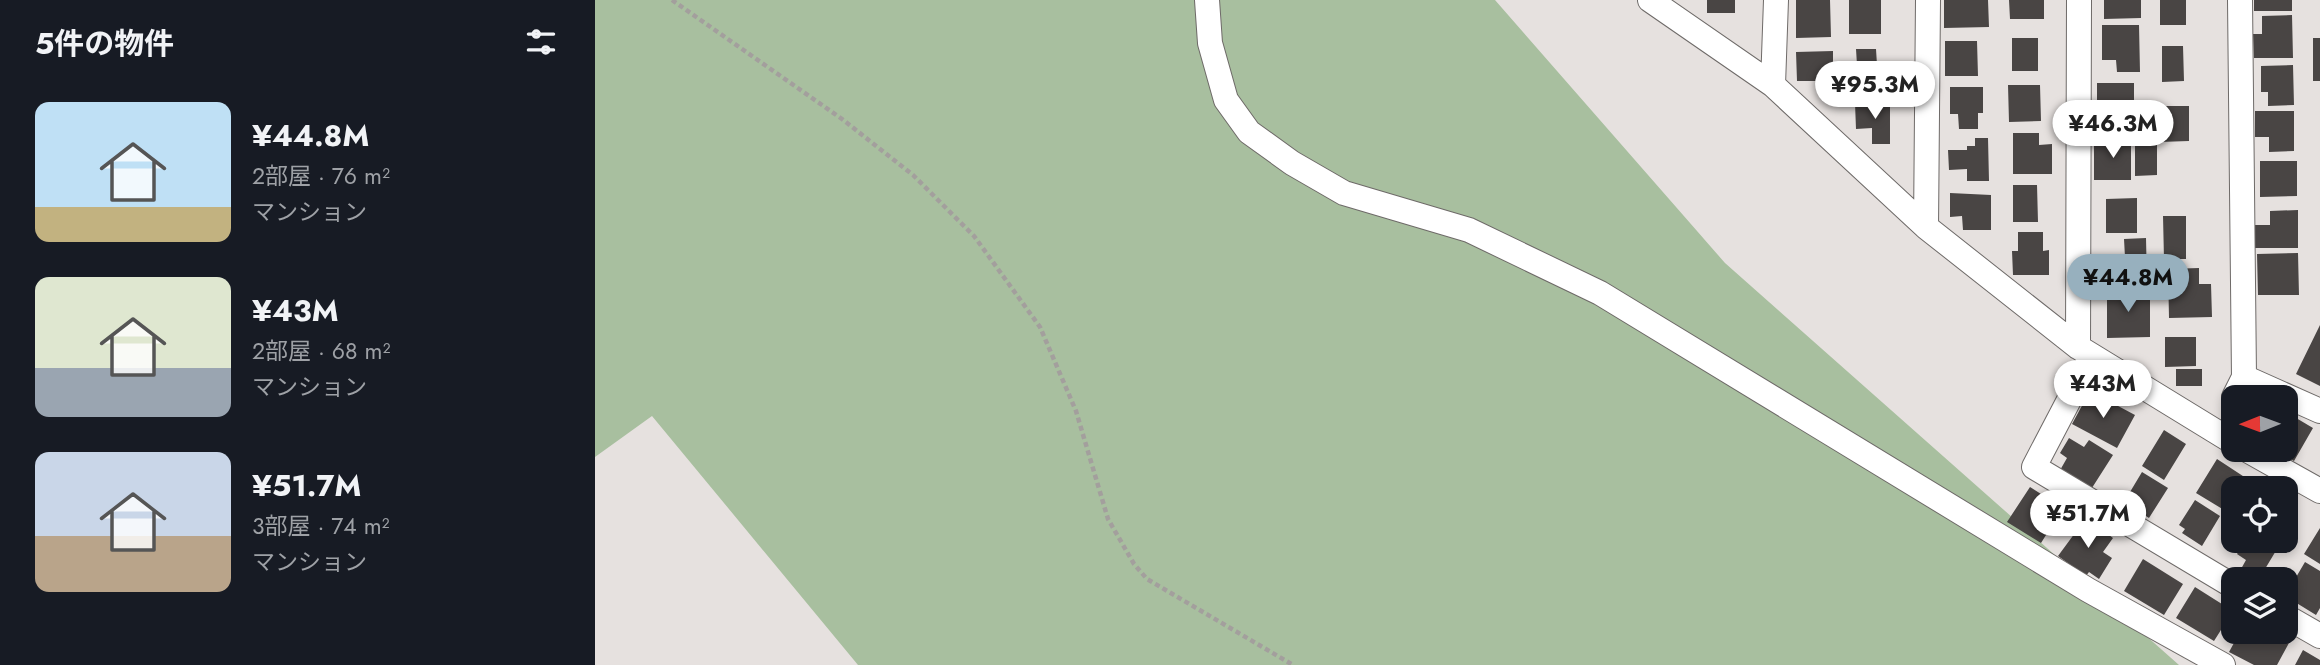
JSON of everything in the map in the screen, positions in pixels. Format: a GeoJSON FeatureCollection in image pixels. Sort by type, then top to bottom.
{"type":"FeatureCollection","features":[{"type":"Feature","properties":{"kind":"street"},"geometry":{"type":"LineString","coordinates":[[1206,0],[1210,43],[1226,100],[1249,132],[1292,163],[1344,192],[1469,230],[1600,293],[2088,590],[2223,665]]}},
{"type":"Feature","properties":{"kind":"street"},"geometry":{"type":"LineString","coordinates":[[1650,0],[1773,85],[1926,227],[2085,351],[2221,436]]}},
{"type":"Feature","properties":{"kind":"street"},"geometry":{"type":"LineString","coordinates":[[1773,85],[1776,0]]}},
{"type":"Feature","properties":{"kind":"street"},"geometry":{"type":"LineString","coordinates":[[1926,227],[1928,0]]}},
{"type":"Feature","properties":{"kind":"street"},"geometry":{"type":"LineString","coordinates":[[2079,0],[2085,351],[2034,467],[2221,579]]}},
{"type":"Feature","properties":{"kind":"street"},"geometry":{"type":"LineString","coordinates":[[2237,385],[2240,0]]}},
{"type":"Feature","properties":{"kind":"street"},"geometry":{"type":"LineString","coordinates":[[2298,406],[2320,411]]}},
{"type":"Feature","properties":{"kind":"street"},"geometry":{"type":"LineString","coordinates":[[2268,462],[2320,491]]}},
{"type":"Feature","properties":{"kind":"street"},"geometry":{"type":"LineString","coordinates":[[2298,623],[2320,636]]}},
{"type":"Feature","properties":{"kind":"path"},"geometry":{"type":"LineString","coordinates":[[672,0],[842,119],[913,175],[974,236],[1040,327],[1076,411],[1108,520],[1134,564],[1147,579],[1293,665]]}},
{"type":"Feature","properties":{"kind":"green space"},"geometry":{"type":"Polygon","coordinates":[[[595,0],[1495,0],[1725,263],[2179,665],[858,665],[652,416],[595,457],[595,0]]]}},
{"type":"Feature","properties":{"kind":"building"},"geometry":{"type":"Polygon","coordinates":[[[1707,0],[1735,0],[1735,13],[1707,13],[1707,0]]]}},
{"type":"Feature","properties":{"kind":"building"},"geometry":{"type":"Polygon","coordinates":[[[1796,0],[1830,0],[1831,37],[1796,38],[1796,0]]]}},
{"type":"Feature","properties":{"kind":"building"},"geometry":{"type":"Polygon","coordinates":[[[1849,0],[1881,0],[1881,34],[1849,34],[1849,0]]]}},
{"type":"Feature","properties":{"kind":"building"},"geometry":{"type":"Polygon","coordinates":[[[1944,0],[1988,0],[1989,27],[1944,28],[1944,0]]]}},
{"type":"Feature","properties":{"kind":"building"},"geometry":{"type":"Polygon","coordinates":[[[2009,0],[2044,0],[2044,19],[2010,19],[2009,0]]]}},
{"type":"Feature","properties":{"kind":"building"},"geometry":{"type":"Polygon","coordinates":[[[2104,0],[2141,0],[2141,18],[2104,19],[2104,0]]]}},
{"type":"Feature","properties":{"kind":"building"},"geometry":{"type":"Polygon","coordinates":[[[2160,0],[2186,0],[2186,25],[2160,25],[2160,0]]]}},
{"type":"Feature","properties":{"kind":"building"},"geometry":{"type":"Polygon","coordinates":[[[2254,0],[2292,0],[2292,11],[2254,11],[2254,0]]]}},
{"type":"Feature","properties":{"kind":"building"},"geometry":{"type":"Polygon","coordinates":[[[2292,15],[2293,58],[2254,58],[2253,34],[2262,34],[2262,16],[2292,15]]]}},
{"type":"Feature","properties":{"kind":"building"},"geometry":{"type":"Polygon","coordinates":[[[2102,25],[2139,25],[2140,72],[2117,72],[2116,60],[2102,60],[2102,25]]]}},
{"type":"Feature","properties":{"kind":"building"},"geometry":{"type":"Polygon","coordinates":[[[2012,38],[2038,38],[2038,71],[2012,71],[2012,38]]]}},
{"type":"Feature","properties":{"kind":"building"},"geometry":{"type":"Polygon","coordinates":[[[2313,38],[2320,38],[2320,81],[2313,81],[2313,38]]]}},
{"type":"Feature","properties":{"kind":"building"},"geometry":{"type":"Polygon","coordinates":[[[1945,41],[1977,41],[1978,76],[1945,76],[1945,41]]]}},
{"type":"Feature","properties":{"kind":"building"},"geometry":{"type":"Polygon","coordinates":[[[2162,46],[2183,46],[2184,81],[2162,82],[2162,46]]]}},
{"type":"Feature","properties":{"kind":"building"},"geometry":{"type":"Polygon","coordinates":[[[1856,49],[1876,49],[1877,65],[1890,64],[1891,97],[1852,98],[1852,65],[1857,65],[1856,49]]]}},
{"type":"Feature","properties":{"kind":"building"},"geometry":{"type":"Polygon","coordinates":[[[1833,51],[1833,81],[1797,81],[1796,52],[1833,51]]]}},
{"type":"Feature","properties":{"kind":"building"},"geometry":{"type":"Polygon","coordinates":[[[2293,65],[2294,105],[2268,106],[2268,92],[2261,92],[2261,66],[2293,65]]]}},
{"type":"Feature","properties":{"kind":"building"},"geometry":{"type":"Polygon","coordinates":[[[2097,83],[2134,83],[2134,125],[2093,126],[2093,100],[2097,100],[2097,83]]]}},
{"type":"Feature","properties":{"kind":"building"},"geometry":{"type":"Polygon","coordinates":[[[2008,85],[2040,85],[2041,121],[2009,122],[2008,85]]]}},
{"type":"Feature","properties":{"kind":"building"},"geometry":{"type":"Polygon","coordinates":[[[1950,87],[1983,87],[1983,113],[1978,113],[1978,129],[1959,129],[1958,114],[1950,114],[1950,87]]]}},
{"type":"Feature","properties":{"kind":"building"},"geometry":{"type":"Polygon","coordinates":[[[1855,103],[1890,103],[1890,144],[1872,144],[1872,128],[1856,129],[1855,103]]]}},
{"type":"Feature","properties":{"kind":"building"},"geometry":{"type":"Polygon","coordinates":[[[2159,106],[2189,106],[2189,141],[2159,142],[2159,106]]]}},
{"type":"Feature","properties":{"kind":"building"},"geometry":{"type":"Polygon","coordinates":[[[2255,111],[2294,111],[2294,151],[2269,152],[2269,137],[2255,137],[2255,111]]]}},
{"type":"Feature","properties":{"kind":"building"},"geometry":{"type":"Polygon","coordinates":[[[2141,120],[2154,121],[2154,134],[2141,135],[2141,120]]]}},
{"type":"Feature","properties":{"kind":"building"},"geometry":{"type":"Polygon","coordinates":[[[2013,133],[2039,133],[2039,145],[2052,144],[2052,174],[2013,174],[2013,133]]]}},
{"type":"Feature","properties":{"kind":"building"},"geometry":{"type":"Polygon","coordinates":[[[1975,138],[1988,138],[1989,181],[1967,181],[1967,169],[1949,170],[1948,150],[1967,150],[1967,146],[1975,146],[1975,138]]]}},
{"type":"Feature","properties":{"kind":"building"},"geometry":{"type":"Polygon","coordinates":[[[2094,141],[2131,141],[2131,180],[2094,180],[2094,141]]]}},
{"type":"Feature","properties":{"kind":"building"},"geometry":{"type":"Polygon","coordinates":[[[2135,142],[2157,142],[2157,175],[2135,176],[2135,142]]]}},
{"type":"Feature","properties":{"kind":"building"},"geometry":{"type":"Polygon","coordinates":[[[2260,161],[2297,161],[2297,196],[2260,197],[2260,161]]]}},
{"type":"Feature","properties":{"kind":"building"},"geometry":{"type":"Polygon","coordinates":[[[2013,185],[2037,185],[2038,222],[2013,222],[2013,185]]]}},
{"type":"Feature","properties":{"kind":"building"},"geometry":{"type":"Polygon","coordinates":[[[1950,193],[1991,195],[1991,230],[1963,230],[1962,216],[1950,217],[1950,193]]]}},
{"type":"Feature","properties":{"kind":"building"},"geometry":{"type":"Polygon","coordinates":[[[2137,198],[2137,233],[2106,233],[2106,199],[2137,198]]]}},
{"type":"Feature","properties":{"kind":"building"},"geometry":{"type":"Polygon","coordinates":[[[2298,210],[2298,248],[2254,248],[2254,225],[2270,225],[2270,211],[2298,210]]]}},
{"type":"Feature","properties":{"kind":"building"},"geometry":{"type":"Polygon","coordinates":[[[2163,216],[2186,216],[2186,259],[2164,259],[2163,216]]]}},
{"type":"Feature","properties":{"kind":"building"},"geometry":{"type":"Polygon","coordinates":[[[2018,232],[2043,232],[2043,251],[2049,250],[2049,275],[2013,275],[2012,251],[2018,251],[2018,232]]]}},
{"type":"Feature","properties":{"kind":"building"},"geometry":{"type":"Polygon","coordinates":[[[2146,238],[2147,282],[2108,282],[2108,257],[2125,257],[2124,239],[2146,238]]]}},
{"type":"Feature","properties":{"kind":"building"},"geometry":{"type":"Polygon","coordinates":[[[2298,253],[2299,295],[2258,295],[2257,254],[2298,253]]]}},
{"type":"Feature","properties":{"kind":"building"},"geometry":{"type":"Polygon","coordinates":[[[2199,268],[2199,284],[2211,284],[2212,317],[2169,318],[2168,269],[2199,268]]]}},
{"type":"Feature","properties":{"kind":"building"},"geometry":{"type":"Polygon","coordinates":[[[2107,291],[2150,291],[2150,337],[2107,338],[2107,291]]]}},
{"type":"Feature","properties":{"kind":"building"},"geometry":{"type":"Polygon","coordinates":[[[2320,325],[2320,386],[2296,374],[2320,325]]]}},
{"type":"Feature","properties":{"kind":"building"},"geometry":{"type":"Polygon","coordinates":[[[2165,337],[2196,337],[2196,366],[2165,367],[2165,337]]]}},
{"type":"Feature","properties":{"kind":"building"},"geometry":{"type":"Polygon","coordinates":[[[2176,369],[2202,369],[2202,386],[2176,386],[2176,369]]]}},
{"type":"Feature","properties":{"kind":"building"},"geometry":{"type":"Polygon","coordinates":[[[2090,391],[2135,415],[2117,448],[2072,424],[2090,391]]]}},
{"type":"Feature","properties":{"kind":"building"},"geometry":{"type":"Polygon","coordinates":[[[2298,419],[2313,428],[2298,454],[2298,419]]]}},
{"type":"Feature","properties":{"kind":"building"},"geometry":{"type":"Polygon","coordinates":[[[2164,430],[2186,444],[2164,480],[2142,466],[2164,430]]]}},
{"type":"Feature","properties":{"kind":"building"},"geometry":{"type":"Polygon","coordinates":[[[2069,438],[2084,447],[2089,440],[2113,455],[2090,491],[2059,472],[2067,458],[2060,453],[2069,438]]]}},
{"type":"Feature","properties":{"kind":"building"},"geometry":{"type":"Polygon","coordinates":[[[2217,459],[2243,476],[2221,476],[2221,508],[2196,493],[2217,459]]]}},
{"type":"Feature","properties":{"kind":"building"},"geometry":{"type":"Polygon","coordinates":[[[2142,472],[2168,488],[2149,518],[2124,502],[2142,472]]]}},
{"type":"Feature","properties":{"kind":"building"},"geometry":{"type":"Polygon","coordinates":[[[2030,487],[2063,508],[2041,543],[2007,522],[2030,487]]]}},
{"type":"Feature","properties":{"kind":"building"},"geometry":{"type":"Polygon","coordinates":[[[2195,500],[2220,516],[2202,546],[2182,533],[2185,529],[2179,525],[2195,500]]]}},
{"type":"Feature","properties":{"kind":"building"},"geometry":{"type":"Polygon","coordinates":[[[2086,518],[2113,538],[2103,552],[2112,558],[2099,579],[2089,572],[2086,576],[2058,556],[2086,518]]]}},
{"type":"Feature","properties":{"kind":"building"},"geometry":{"type":"Polygon","coordinates":[[[2320,528],[2320,564],[2304,554],[2320,528]]]}},
{"type":"Feature","properties":{"kind":"building"},"geometry":{"type":"Polygon","coordinates":[[[2275,553],[2266,567],[2242,567],[2246,560],[2237,554],[2275,553]]]}},
{"type":"Feature","properties":{"kind":"building"},"geometry":{"type":"Polygon","coordinates":[[[2143,559],[2183,584],[2164,615],[2124,591],[2143,559]]]}},
{"type":"Feature","properties":{"kind":"building"},"geometry":{"type":"Polygon","coordinates":[[[2305,562],[2320,571],[2320,608],[2316,615],[2298,604],[2298,574],[2305,562]]]}},
{"type":"Feature","properties":{"kind":"building"},"geometry":{"type":"Polygon","coordinates":[[[2195,587],[2221,603],[2221,630],[2214,641],[2176,618],[2195,587]]]}},
{"type":"Feature","properties":{"kind":"building"},"geometry":{"type":"Polygon","coordinates":[[[2233,644],[2288,644],[2277,665],[2254,665],[2229,652],[2233,644]]]}},
{"type":"Feature","properties":{"kind":"building"},"geometry":{"type":"Polygon","coordinates":[[[2303,650],[2320,660],[2320,665],[2295,665],[2303,650]]]}}]}
